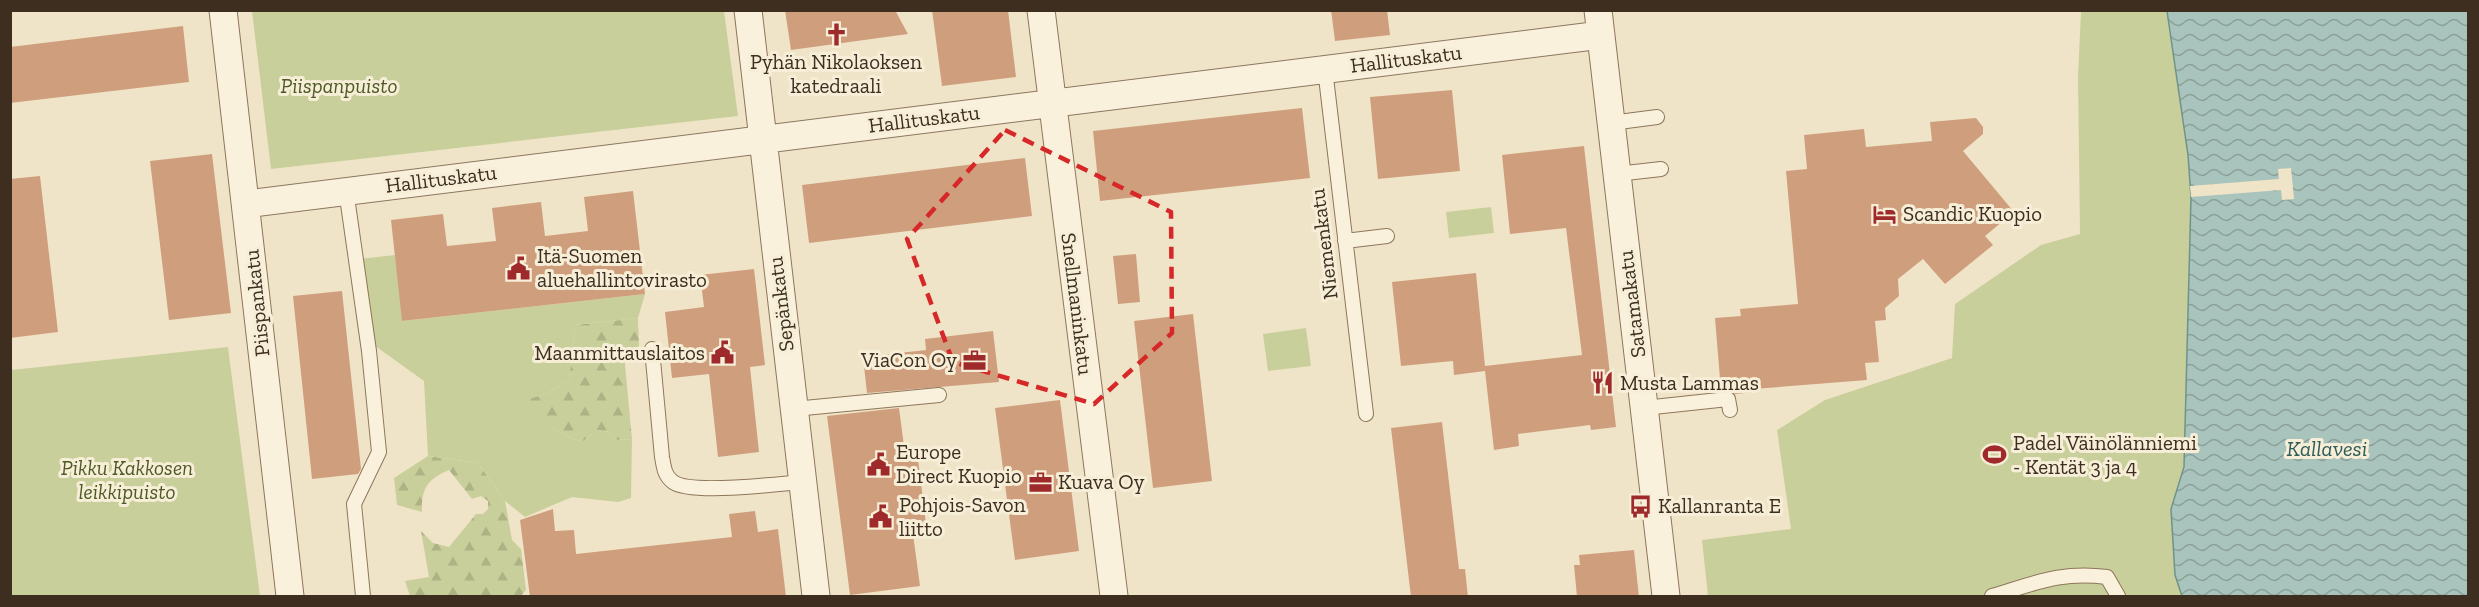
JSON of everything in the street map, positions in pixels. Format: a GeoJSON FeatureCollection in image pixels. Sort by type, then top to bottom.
{"type":"FeatureCollection","features":[{"type":"Feature","properties":{"kind":"street","name":"Piispankatu"},"geometry":{"type":"LineString","coordinates":[[222,10],[290,597]]}},
{"type":"Feature","properties":{"kind":"street","name":"Sepänkatu"},"geometry":{"type":"LineString","coordinates":[[748,10],[816,597]]}},
{"type":"Feature","properties":{"kind":"street","name":"Snellmaninkatu"},"geometry":{"type":"LineString","coordinates":[[1041,10],[1114,597]]}},
{"type":"Feature","properties":{"kind":"street","name":"Hallituskatu"},"geometry":{"type":"LineString","coordinates":[[246,204],[1325,69],[1600,23]]}},
{"type":"Feature","properties":{"kind":"street","name":"Satamakatu"},"geometry":{"type":"LineString","coordinates":[[1600,23],[1666,597]]}},
{"type":"Feature","properties":{"kind":"lane","name":"Niemenkatu"},"geometry":{"type":"LineString","coordinates":[[1325,69],[1366,414]]}},
{"type":"Feature","properties":{"kind":"lane"},"geometry":{"type":"LineString","coordinates":[[1611,123],[1657,117]]}},
{"type":"Feature","properties":{"kind":"lane"},"geometry":{"type":"LineString","coordinates":[[1617,174],[1661,169]]}},
{"type":"Feature","properties":{"kind":"lane"},"geometry":{"type":"LineString","coordinates":[[346,190],[369,351],[379,452],[354,504],[363,597]]}},
{"type":"Feature","properties":{"kind":"lane"},"geometry":{"type":"LineString","coordinates":[[1345,242],[1387,236]]}},
{"type":"Feature","properties":{"kind":"lane"},"geometry":{"type":"LineString","coordinates":[[651,349],[662,457],[665,474],[674,483],[705,488],[802,482]]}},
{"type":"Feature","properties":{"kind":"lane"},"geometry":{"type":"LineString","coordinates":[[794,409],[939,395]]}},
{"type":"Feature","properties":{"kind":"lane"},"geometry":{"type":"LineString","coordinates":[[1644,408],[1728,399],[1730,410]]}},
{"type":"Feature","properties":{"kind":"lane"},"geometry":{"type":"LineString","coordinates":[[1992,597],[2049,579],[2078,573],[2107,577],[2118,597]]}},
{"type":"Feature","properties":{"kind":"highlighted area"},"geometry":{"type":"Polygon","coordinates":[[[1005,130],[1171,212],[1172,333],[1094,404],[953,362],[907,239],[1005,130]]]}},
{"type":"Feature","properties":{"kind":"green space","name":"Piispanpuisto"},"geometry":{"type":"Polygon","coordinates":[[[252,11],[724,11],[738,116],[271,169],[252,11]]]}},
{"type":"Feature","properties":{"kind":"green space"},"geometry":{"type":"Polygon","coordinates":[[[2081,11],[2167,11],[2188,155],[2191,197],[2184,467],[2171,509],[2175,575],[2182,596],[1708,596],[1702,540],[1791,529],[1777,430],[1825,400],[1952,358],[1955,304],[2041,245],[2080,234],[2078,77],[2081,11]]]}},
{"type":"Feature","properties":{"kind":"green space"},"geometry":{"type":"Polygon","coordinates":[[[1491,207],[1494,233],[1449,238],[1446,212],[1491,207]]]}},
{"type":"Feature","properties":{"kind":"green space"},"geometry":{"type":"Polygon","coordinates":[[[395,255],[403,321],[645,294],[638,318],[575,325],[569,380],[548,393],[529,399],[538,415],[550,426],[582,442],[597,430],[609,432],[617,440],[632,439],[631,498],[618,502],[572,497],[525,517],[505,501],[478,463],[428,456],[424,381],[371,343],[359,259],[395,255]]]}},
{"type":"Feature","properties":{"kind":"green space"},"geometry":{"type":"Polygon","coordinates":[[[638,318],[639,346],[624,354],[632,439],[617,440],[609,432],[597,430],[582,442],[557,431],[544,421],[528,399],[548,393],[569,380],[575,325],[638,318]]]}},
{"type":"Feature","properties":{"kind":"green space"},"geometry":{"type":"Polygon","coordinates":[[[1306,328],[1311,366],[1268,371],[1263,334],[1306,328]]]}},
{"type":"Feature","properties":{"kind":"green space","name":"Pikku Kakkosen leikkipuisto"},"geometry":{"type":"Polygon","coordinates":[[[228,347],[260,596],[11,596],[11,370],[228,347]]]}},
{"type":"Feature","properties":{"kind":"green space"},"geometry":{"type":"Polygon","coordinates":[[[428,456],[478,463],[505,501],[512,540],[521,549],[526,590],[521,596],[410,596],[405,581],[429,577],[421,531],[433,543],[449,547],[476,514],[483,514],[488,509],[488,501],[481,496],[472,499],[449,470],[427,485],[422,512],[397,505],[394,478],[428,456]]]}},
{"type":"Feature","properties":{"kind":"water","name":"Kallavesi"},"geometry":{"type":"Polygon","coordinates":[[[2167,11],[2468,11],[2468,596],[2182,596],[2175,575],[2171,509],[2184,467],[2191,197],[2188,155],[2167,11]]]}},
{"type":"Feature","properties":{"kind":"pier"},"geometry":{"type":"Polygon","coordinates":[[[2291,168],[2294,199],[2282,200],[2281,190],[2191,197],[2190,186],[2279,179],[2278,169],[2291,168]]]}},
{"type":"Feature","properties":{"kind":"building","name":"Pyhän Nikolaoksen katedraali"},"geometry":{"type":"Polygon","coordinates":[[[785,10],[895,10],[908,34],[791,50],[785,10]]]}},
{"type":"Feature","properties":{"kind":"building"},"geometry":{"type":"Polygon","coordinates":[[[932,10],[1008,10],[1016,77],[942,86],[932,10]]]}},
{"type":"Feature","properties":{"kind":"building"},"geometry":{"type":"Polygon","coordinates":[[[1331,10],[1387,10],[1390,35],[1335,41],[1331,10]]]}},
{"type":"Feature","properties":{"kind":"building"},"geometry":{"type":"Polygon","coordinates":[[[183,26],[189,82],[10,103],[10,47],[183,26]]]}},
{"type":"Feature","properties":{"kind":"building"},"geometry":{"type":"Polygon","coordinates":[[[1452,90],[1460,171],[1378,179],[1370,97],[1452,90]]]}},
{"type":"Feature","properties":{"kind":"building"},"geometry":{"type":"Polygon","coordinates":[[[1302,108],[1310,178],[1100,201],[1093,131],[1302,108]]]}},
{"type":"Feature","properties":{"kind":"building"},"geometry":{"type":"Polygon","coordinates":[[[1976,118],[1983,127],[1983,134],[1963,151],[2014,212],[1985,236],[1993,245],[1945,284],[1923,259],[1898,279],[1899,296],[1885,308],[1886,320],[1875,321],[1879,362],[1865,363],[1867,380],[1754,389],[1754,392],[1735,394],[1731,391],[1721,391],[1715,318],[1741,316],[1740,309],[1798,304],[1786,171],[1807,169],[1804,135],[1864,129],[1866,147],[1932,141],[1930,122],[1976,118]]]}},
{"type":"Feature","properties":{"kind":"building"},"geometry":{"type":"Polygon","coordinates":[[[1584,146],[1616,427],[1591,430],[1590,425],[1518,434],[1519,446],[1494,450],[1485,371],[1454,375],[1453,361],[1401,366],[1392,282],[1476,273],[1485,366],[1582,355],[1566,228],[1510,234],[1502,155],[1584,146]]]}},
{"type":"Feature","properties":{"kind":"building"},"geometry":{"type":"Polygon","coordinates":[[[212,154],[231,313],[169,320],[150,161],[212,154]]]}},
{"type":"Feature","properties":{"kind":"building"},"geometry":{"type":"Polygon","coordinates":[[[1025,158],[1032,216],[809,243],[802,185],[1025,158]]]}},
{"type":"Feature","properties":{"kind":"building"},"geometry":{"type":"Polygon","coordinates":[[[40,176],[58,332],[10,338],[10,179],[40,176]]]}},
{"type":"Feature","properties":{"kind":"building"},"geometry":{"type":"Polygon","coordinates":[[[633,191],[645,294],[402,321],[391,220],[443,214],[447,246],[496,241],[492,208],[541,202],[545,236],[588,231],[584,197],[633,191]]]}},
{"type":"Feature","properties":{"kind":"building"},"geometry":{"type":"Polygon","coordinates":[[[1136,254],[1140,302],[1118,304],[1113,256],[1136,254]]]}},
{"type":"Feature","properties":{"kind":"building"},"geometry":{"type":"Polygon","coordinates":[[[754,269],[765,365],[750,367],[759,452],[718,457],[709,374],[672,378],[665,312],[704,307],[700,275],[754,269]]]}},
{"type":"Feature","properties":{"kind":"building"},"geometry":{"type":"Polygon","coordinates":[[[342,291],[361,469],[358,474],[312,479],[293,296],[342,291]]]}},
{"type":"Feature","properties":{"kind":"building"},"geometry":{"type":"Polygon","coordinates":[[[1193,314],[1212,481],[1153,488],[1134,321],[1193,314]]]}},
{"type":"Feature","properties":{"kind":"building"},"geometry":{"type":"Polygon","coordinates":[[[993,331],[999,382],[867,393],[863,357],[926,350],[925,339],[993,331]]]}},
{"type":"Feature","properties":{"kind":"building"},"geometry":{"type":"Polygon","coordinates":[[[1060,400],[1079,551],[1015,560],[995,408],[1060,400]]]}},
{"type":"Feature","properties":{"kind":"building"},"geometry":{"type":"Polygon","coordinates":[[[899,408],[906,461],[918,459],[927,532],[913,534],[920,586],[850,595],[827,416],[899,408]]]}},
{"type":"Feature","properties":{"kind":"building"},"geometry":{"type":"Polygon","coordinates":[[[1442,422],[1459,569],[1465,569],[1468,597],[1411,597],[1391,428],[1442,422]]]}},
{"type":"Feature","properties":{"kind":"building"},"geometry":{"type":"Polygon","coordinates":[[[553,509],[555,531],[574,530],[576,554],[732,537],[729,514],[755,511],[758,532],[778,529],[786,597],[530,597],[520,520],[553,509]]]}},
{"type":"Feature","properties":{"kind":"building"},"geometry":{"type":"Polygon","coordinates":[[[1634,550],[1639,597],[1577,597],[1574,565],[1580,565],[1579,555],[1634,550]]]}},
{"type":"Feature","properties":{"kind":"place","name":"Pyhän Nikolaoksen katedraali"},"geometry":{"type":"Point","coordinates":[836,34]}},
{"type":"Feature","properties":{"kind":"place","name":"Scandic Kuopio"},"geometry":{"type":"Point","coordinates":[1885,214]}},
{"type":"Feature","properties":{"kind":"place","name":"Itä-Suomen aluehallintovirasto"},"geometry":{"type":"Point","coordinates":[519,268]}},
{"type":"Feature","properties":{"kind":"place","name":"Maanmittauslaitos"},"geometry":{"type":"Point","coordinates":[723,353]}},
{"type":"Feature","properties":{"kind":"place","name":"ViaCon Oy"},"geometry":{"type":"Point","coordinates":[975,360]}},
{"type":"Feature","properties":{"kind":"place","name":"Musta Lammas"},"geometry":{"type":"Point","coordinates":[1602,383]}},
{"type":"Feature","properties":{"kind":"place","name":"Padel Väinölänniemi - Kentät 3 ja 4"},"geometry":{"type":"Point","coordinates":[1995,455]}},
{"type":"Feature","properties":{"kind":"place","name":"Europe Direct Kuopio"},"geometry":{"type":"Point","coordinates":[878,464]}},
{"type":"Feature","properties":{"kind":"place","name":"Kuava Oy"},"geometry":{"type":"Point","coordinates":[1040,482]}},
{"type":"Feature","properties":{"kind":"place","name":"Kallanranta E"},"geometry":{"type":"Point","coordinates":[1640,506]}},
{"type":"Feature","properties":{"kind":"place","name":"Pohjois-Savon liitto"},"geometry":{"type":"Point","coordinates":[881,517]}}]}
